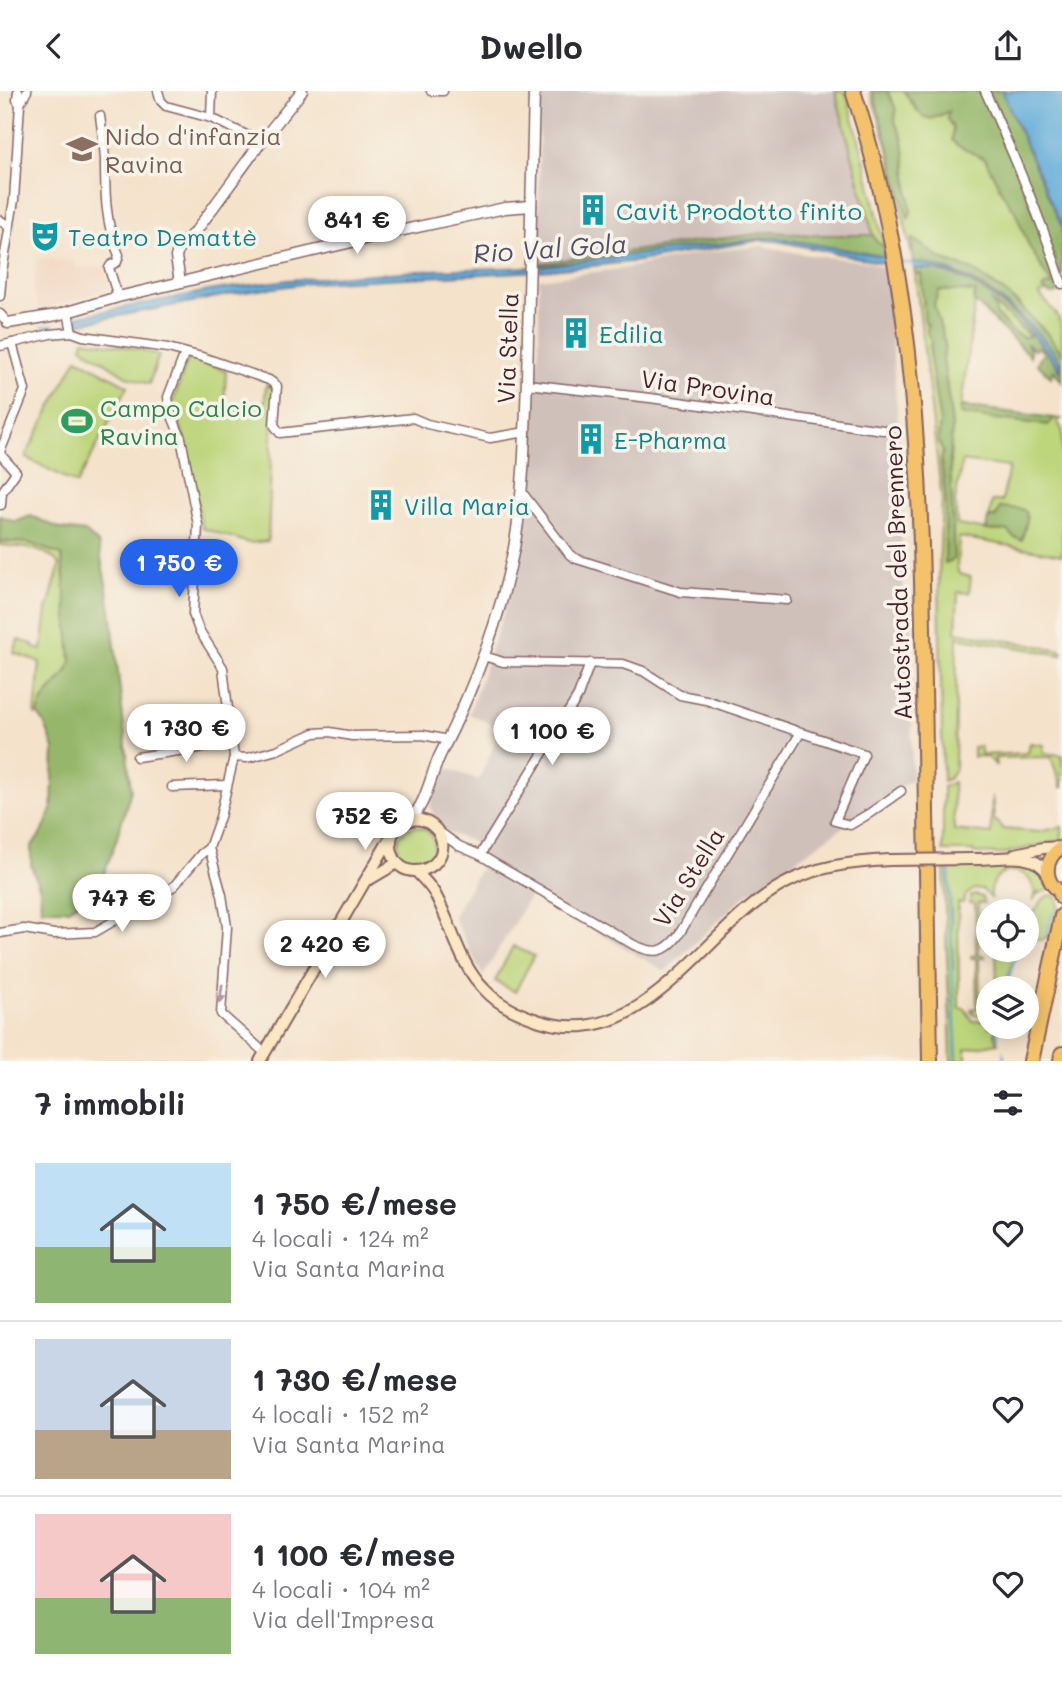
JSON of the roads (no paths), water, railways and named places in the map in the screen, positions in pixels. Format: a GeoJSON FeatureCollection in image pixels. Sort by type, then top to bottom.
{"type":"FeatureCollection","features":[{"type":"Feature","properties":{"kind":"highway","name":"Autostrada del Brennero"},"geometry":{"type":"LineString","coordinates":[[853,91],[897,249],[921,373],[927,451],[939,1061]]}},
{"type":"Feature","properties":{"kind":"highway","name":"Autostrada del Brennero"},"geometry":{"type":"LineString","coordinates":[[863,91],[880,153],[897,249]]}},
{"type":"Feature","properties":{"kind":"highway","name":"Autostrada del Brennero"},"geometry":{"type":"LineString","coordinates":[[902,271],[920,496],[930,1061]]}},
{"type":"Feature","properties":{"kind":"highway"},"geometry":{"type":"LineString","coordinates":[[1031,1061],[1062,916]]}},
{"type":"Feature","properties":{"kind":"highway"},"geometry":{"type":"LineString","coordinates":[[921,1061],[929,1035]]}},
{"type":"Feature","properties":{"kind":"highway"},"geometry":{"type":"LineString","coordinates":[[1060,1061],[1062,1054]]}},
{"type":"Feature","properties":{"kind":"main road","name":"Via Stella"},"geometry":{"type":"LineString","coordinates":[[262,1057],[396,828],[410,820],[418,819],[436,828]]}},
{"type":"Feature","properties":{"kind":"main road"},"geometry":{"type":"LineString","coordinates":[[436,828],[442,847],[433,874],[436,895],[464,963],[484,990],[500,1003],[520,1014],[572,1028],[617,1019],[652,999],[721,932],[781,885],[824,868],[890,860],[1019,857],[1033,859],[1041,864],[1052,885],[1061,894]]}},
{"type":"Feature","properties":{"kind":"main road"},"geometry":{"type":"LineString","coordinates":[[392,835],[390,850],[404,869],[416,871],[431,867],[439,858]]}},
{"type":"Feature","properties":{"kind":"main road"},"geometry":{"type":"LineString","coordinates":[[992,859],[1043,848],[1062,847]]}},
{"type":"Feature","properties":{"kind":"main road"},"geometry":{"type":"LineString","coordinates":[[1048,874],[1050,859],[1062,847]]}},
{"type":"Feature","properties":{"kind":"main road","name":"Via Stella"},"geometry":{"type":"LineString","coordinates":[[365,884],[374,875],[397,863]]}},
{"type":"Feature","properties":{"kind":"main road"},"geometry":{"type":"LineString","coordinates":[[416,871],[436,895]]}},
{"type":"Feature","properties":{"kind":"street"},"geometry":{"type":"LineString","coordinates":[[18,91],[17,100],[20,104]]}},
{"type":"Feature","properties":{"kind":"street"},"geometry":{"type":"LineString","coordinates":[[0,296],[5,232],[16,177],[20,104],[27,91]]}},
{"type":"Feature","properties":{"kind":"street"},"geometry":{"type":"LineString","coordinates":[[158,91],[166,106],[211,118],[261,142]]}},
{"type":"Feature","properties":{"kind":"street"},"geometry":{"type":"LineString","coordinates":[[211,118],[212,91]]}},
{"type":"Feature","properties":{"kind":"street"},"geometry":{"type":"LineString","coordinates":[[180,282],[176,257],[179,247],[196,231],[302,91]]}},
{"type":"Feature","properties":{"kind":"street"},"geometry":{"type":"LineString","coordinates":[[431,91],[443,91]]}},
{"type":"Feature","properties":{"kind":"street","name":"Via Stella"},"geometry":{"type":"LineString","coordinates":[[410,820],[425,798],[436,764],[484,656],[507,577],[521,491],[526,432],[534,91]]}},
{"type":"Feature","properties":{"kind":"street"},"geometry":{"type":"LineString","coordinates":[[985,91],[1019,169],[1062,284]]}},
{"type":"Feature","properties":{"kind":"street"},"geometry":{"type":"LineString","coordinates":[[100,116],[105,159],[104,188],[112,245],[119,255],[117,262],[109,268],[118,297]]}},
{"type":"Feature","properties":{"kind":"street"},"geometry":{"type":"LineString","coordinates":[[0,346],[48,326],[70,322],[118,297],[505,208],[531,206]]}},
{"type":"Feature","properties":{"kind":"street"},"geometry":{"type":"LineString","coordinates":[[0,220],[5,232]]}},
{"type":"Feature","properties":{"kind":"street"},"geometry":{"type":"LineString","coordinates":[[0,314],[4,323],[48,326],[70,322]]}},
{"type":"Feature","properties":{"kind":"street"},"geometry":{"type":"LineString","coordinates":[[70,322],[83,336],[168,348],[269,380],[277,386],[274,425],[280,433],[413,418],[427,424],[490,438],[526,432]]}},
{"type":"Feature","properties":{"kind":"street"},"geometry":{"type":"LineString","coordinates":[[1,505],[2,492],[16,472],[0,453],[25,390],[12,342]]}},
{"type":"Feature","properties":{"kind":"street"},"geometry":{"type":"LineString","coordinates":[[0,933],[24,929],[54,934],[95,932],[174,886],[209,848],[234,757],[223,668],[199,630],[193,614],[198,525],[181,438],[170,411],[168,397],[185,353]]}},
{"type":"Feature","properties":{"kind":"street","name":"Via Provina"},"geometry":{"type":"LineString","coordinates":[[527,384],[883,430]]}},
{"type":"Feature","properties":{"kind":"street"},"geometry":{"type":"LineString","coordinates":[[521,491],[570,555],[577,559],[681,591],[787,600]]}},
{"type":"Feature","properties":{"kind":"street"},"geometry":{"type":"LineString","coordinates":[[484,656],[503,662],[623,664],[643,671],[680,695],[706,700],[864,754],[835,821],[849,825],[901,791]]}},
{"type":"Feature","properties":{"kind":"street"},"geometry":{"type":"LineString","coordinates":[[480,855],[578,696],[590,663]]}},
{"type":"Feature","properties":{"kind":"street"},"geometry":{"type":"LineString","coordinates":[[234,757],[247,758],[276,750],[314,733],[330,731],[352,736],[423,735],[448,740]]}},
{"type":"Feature","properties":{"kind":"street","name":"Via Stella"},"geometry":{"type":"LineString","coordinates":[[436,828],[459,846],[480,855],[634,945],[656,952],[669,948],[801,732]]}},
{"type":"Feature","properties":{"kind":"street"},"geometry":{"type":"LineString","coordinates":[[137,757],[233,743]]}},
{"type":"Feature","properties":{"kind":"street"},"geometry":{"type":"LineString","coordinates":[[172,786],[227,785]]}},
{"type":"Feature","properties":{"kind":"street"},"geometry":{"type":"LineString","coordinates":[[425,798],[428,817],[436,828]]}},
{"type":"Feature","properties":{"kind":"street"},"geometry":{"type":"LineString","coordinates":[[439,858],[449,848],[459,846]]}},
{"type":"Feature","properties":{"kind":"street"},"geometry":{"type":"LineString","coordinates":[[209,848],[222,895],[227,927],[220,1014],[262,1057]]}},
{"type":"Feature","properties":{"kind":"water"},"geometry":{"type":"Polygon","coordinates":[[[1002,91],[1062,91],[1062,227],[1002,91]]]}},
{"type":"Feature","properties":{"kind":"water"},"geometry":{"type":"Polygon","coordinates":[[[773,237],[886,257],[888,264],[778,241],[761,240],[639,261],[539,271],[309,283],[238,293],[76,324],[75,317],[214,290],[288,280],[432,270],[537,267],[773,237]]]}},
{"type":"Feature","properties":{"kind":"water"},"geometry":{"type":"Polygon","coordinates":[[[913,262],[950,271],[967,279],[983,288],[998,298],[1027,322],[1047,344],[1057,358],[1062,372],[1034,335],[1000,301],[960,276],[938,270],[914,269],[913,262]]]}},
{"type":"Feature","properties":{"kind":"waterway","name":"Rio Val Gola"},"geometry":{"type":"LineString","coordinates":[[901,262],[913,264]]}},
{"type":"Feature","properties":{"kind":"waterway","name":"Rio Val Gola"},"geometry":{"type":"LineString","coordinates":[[42,327],[54,325]]}},
{"type":"Feature","properties":{"kind":"waterway"},"geometry":{"type":"LineString","coordinates":[[948,867],[956,1061]]}},
{"type":"Feature","properties":{"kind":"waterway"},"geometry":{"type":"LineString","coordinates":[[1046,935],[1053,912]]}},
{"type":"Feature","properties":{"kind":"waterway"},"geometry":{"type":"LineString","coordinates":[[1010,976],[1014,962]]}},
{"type":"Feature","properties":{"kind":"waterway"},"geometry":{"type":"LineString","coordinates":[[1003,1052],[1005,1061]]}},
{"type":"Feature","properties":{"kind":"place","name":"Nido d'infanzia Ravina"},"geometry":{"type":"Point","coordinates":[82,149]}},
{"type":"Feature","properties":{"kind":"place","name":"Cavit Prodotto finito"},"geometry":{"type":"Point","coordinates":[593,210]}},
{"type":"Feature","properties":{"kind":"place","name":"Teatro Demattè"},"geometry":{"type":"Point","coordinates":[45,236]}},
{"type":"Feature","properties":{"kind":"place","name":"Edilia"},"geometry":{"type":"Point","coordinates":[576,333]}},
{"type":"Feature","properties":{"kind":"place","name":"Campo Calcio Ravina"},"geometry":{"type":"Point","coordinates":[77,421]}},
{"type":"Feature","properties":{"kind":"place","name":"E-Pharma"},"geometry":{"type":"Point","coordinates":[591,439]}},
{"type":"Feature","properties":{"kind":"place","name":"Villa Maria"},"geometry":{"type":"Point","coordinates":[381,505]}}]}
